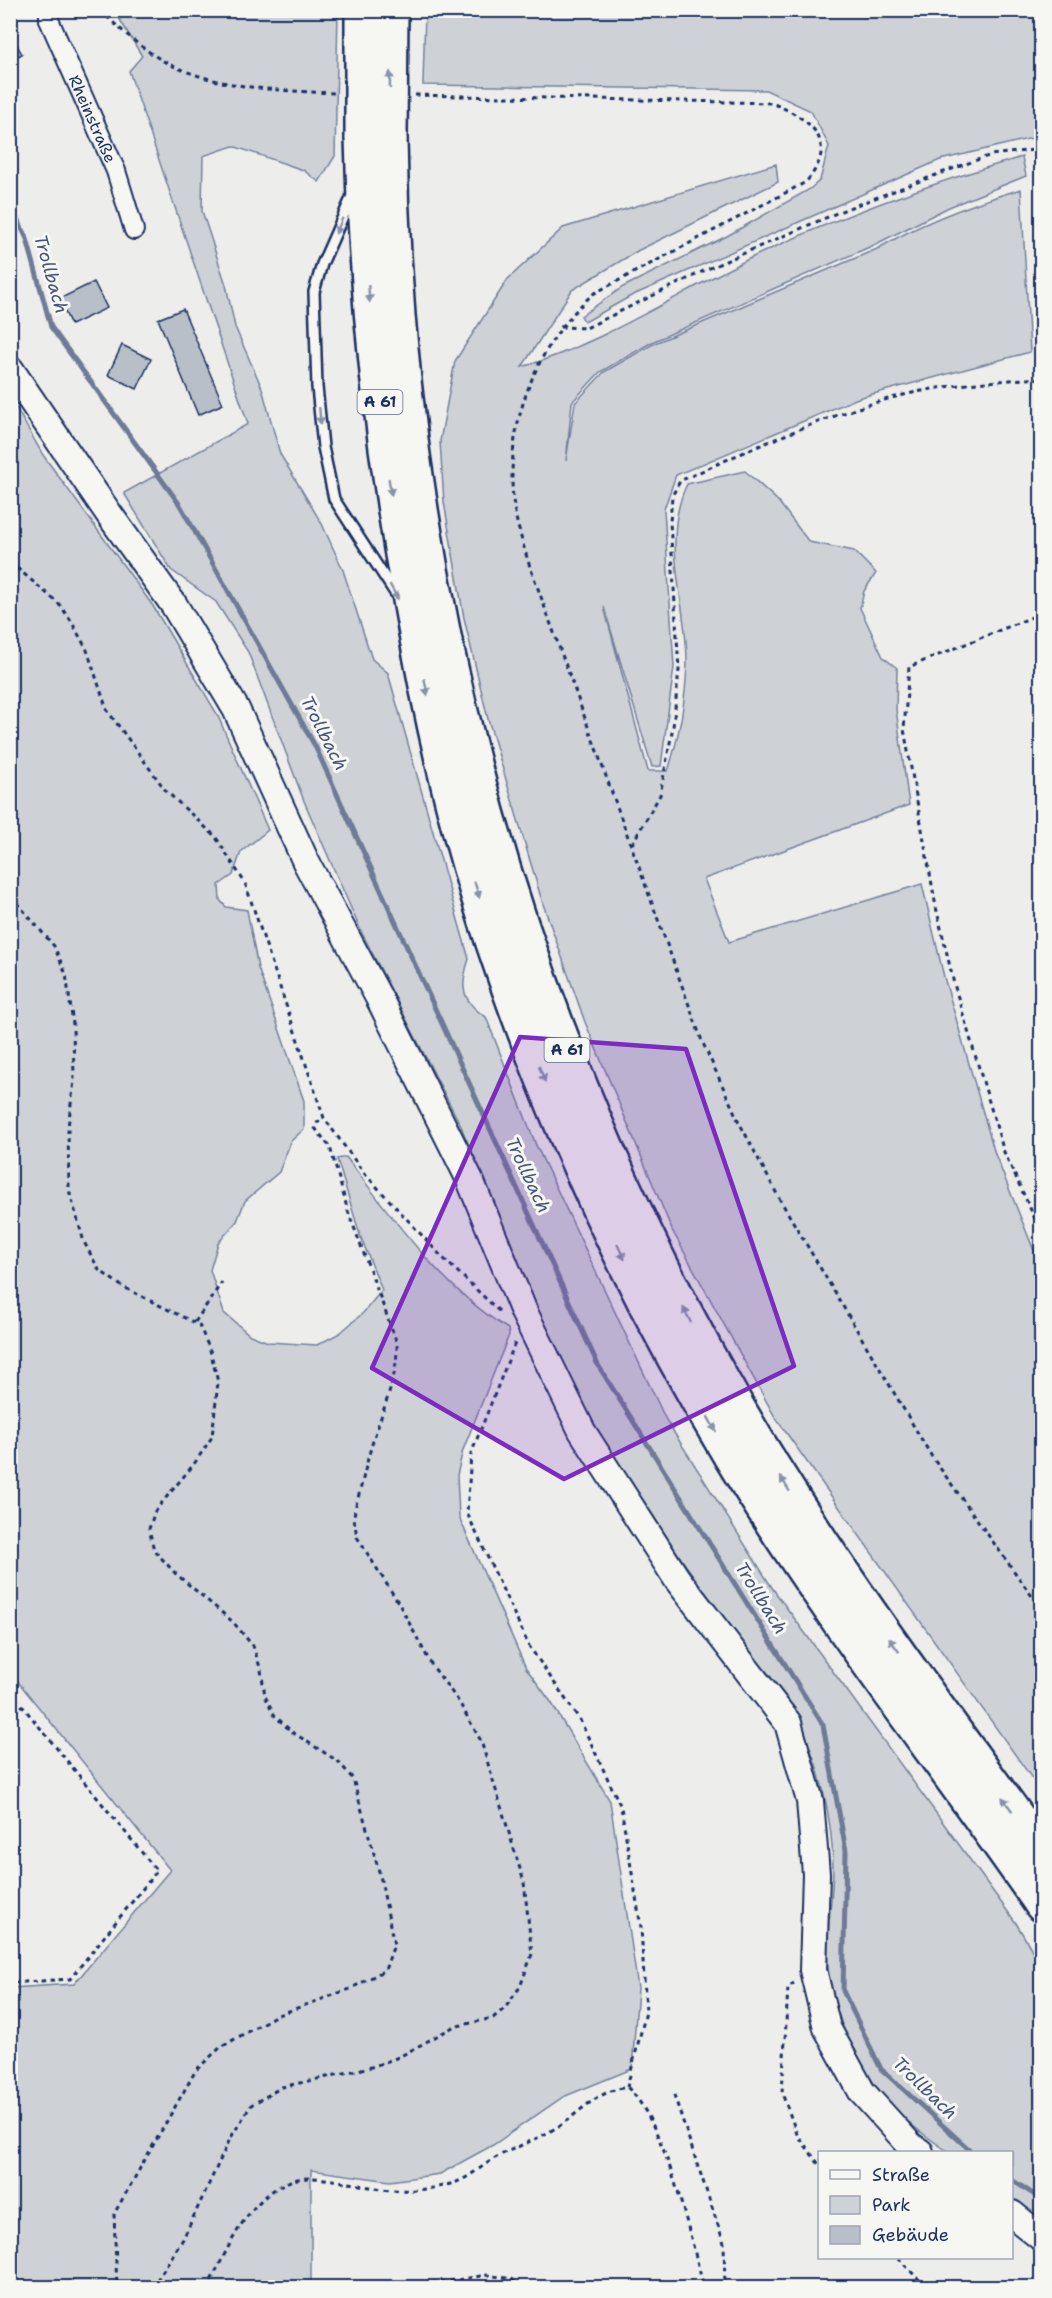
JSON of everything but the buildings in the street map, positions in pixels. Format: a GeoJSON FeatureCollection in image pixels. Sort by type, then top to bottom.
{"type":"FeatureCollection","features":[{"type":"Feature","properties":{"kind":"highway","name":"A 61"},"geometry":{"type":"LineString","coordinates":[[362,10],[376,138],[396,277],[403,369],[429,562],[464,728],[497,848],[522,929],[559,1030],[596,1125],[649,1240],[695,1330],[758,1441],[816,1533],[1041,1851]]}},
{"type":"Feature","properties":{"kind":"highway","name":"A 61"},"geometry":{"type":"LineString","coordinates":[[391,10],[376,138],[362,172],[368,287],[376,372],[390,482],[415,630],[436,734],[460,834],[492,939],[567,1140],[667,1344],[731,1457],[790,1551],[1041,1905]]}},
{"type":"Feature","properties":{"kind":"street","name":"Rheinstraße"},"geometry":{"type":"LineString","coordinates":[[49,10],[49,20],[116,171],[134,230]]}},
{"type":"Feature","properties":{"kind":"street"},"geometry":{"type":"LineString","coordinates":[[10,369],[108,514],[174,605],[236,709],[306,862],[379,998],[470,1180],[521,1323],[588,1441],[677,1579],[788,1723],[810,1801],[816,1874],[813,1970],[827,2028],[862,2092],[911,2146],[918,2151]]}},
{"type":"Feature","properties":{"kind":"street"},"geometry":{"type":"LineString","coordinates":[[1013,2216],[1041,2238]]}},
{"type":"Feature","properties":{"kind":"lane"},"geometry":{"type":"LineString","coordinates":[[362,172],[322,264],[314,292],[317,387],[322,447],[334,499],[387,578],[415,630]]}},
{"type":"Feature","properties":{"kind":"path"},"geometry":{"type":"LineString","coordinates":[[100,10],[133,41],[173,66],[221,82],[285,92],[342,93]]}},
{"type":"Feature","properties":{"kind":"path"},"geometry":{"type":"LineString","coordinates":[[411,94],[772,103],[804,118],[813,127],[819,139],[820,160],[806,182],[593,294],[560,327],[529,386],[517,420],[512,463],[513,499],[528,561],[702,1041],[739,1122],[779,1198],[932,1457],[1041,1610]]}},
{"type":"Feature","properties":{"kind":"path"},"geometry":{"type":"LineString","coordinates":[[560,327],[586,328],[712,267],[846,209],[941,173],[992,155],[1041,149]]}},
{"type":"Feature","properties":{"kind":"path"},"geometry":{"type":"LineString","coordinates":[[632,844],[660,795],[673,727],[679,670],[670,522],[672,496],[680,481],[797,432],[888,399],[967,383],[1041,378]]}},
{"type":"Feature","properties":{"kind":"path"},"geometry":{"type":"LineString","coordinates":[[10,562],[58,603],[70,619],[87,650],[107,710],[166,791],[215,836],[245,883],[324,1118],[364,1173],[458,1273],[505,1317],[521,1323],[471,1454],[467,1513],[529,1646],[580,1720],[621,1807],[641,1927],[646,2013],[627,2087]]}},
{"type":"Feature","properties":{"kind":"path"},"geometry":{"type":"LineString","coordinates":[[1041,613],[909,667],[904,729],[936,907],[954,984],[1004,1152],[1037,1224],[1041,1240]]}},
{"type":"Feature","properties":{"kind":"path"},"geometry":{"type":"LineString","coordinates":[[10,886],[17,903],[54,946],[66,974],[74,1024],[74,1081],[68,1127],[69,1190],[84,1242],[99,1270],[123,1287],[195,1322],[210,1350],[218,1382],[212,1437],[195,1464],[155,1511],[149,1529],[154,1550],[175,1573],[233,1622],[252,1646],[261,1670],[266,1696],[275,1716],[292,1732],[339,1762],[353,1779],[380,1875],[394,1945],[385,1970],[350,1989],[275,2016],[221,2047],[196,2070],[165,2120],[114,2214],[117,2288]]}},
{"type":"Feature","properties":{"kind":"path"},"geometry":{"type":"LineString","coordinates":[[152,2288],[183,2239],[230,2139],[251,2105],[282,2087],[371,2067],[399,2057],[453,2027],[493,2018],[504,2008],[520,1986],[532,1954],[524,1882],[481,1742],[459,1702],[431,1664],[398,1602],[357,1537],[354,1519],[372,1442],[398,1362],[398,1343],[348,1211],[330,1147],[315,1128],[317,1123],[324,1118]]}},
{"type":"Feature","properties":{"kind":"path"},"geometry":{"type":"LineString","coordinates":[[195,1322],[222,1282]]}},
{"type":"Feature","properties":{"kind":"path"},"geometry":{"type":"LineString","coordinates":[[10,1691],[157,1871],[70,1979],[10,1983]]}},
{"type":"Feature","properties":{"kind":"path"},"geometry":{"type":"LineString","coordinates":[[813,1970],[788,1987],[782,2093],[796,2134],[818,2165]]}},
{"type":"Feature","properties":{"kind":"path"},"geometry":{"type":"LineString","coordinates":[[207,2288],[233,2234],[253,2208],[271,2191],[290,2180],[314,2179],[384,2189],[430,2189],[457,2182],[496,2157],[554,2129],[608,2090],[627,2087]]}},
{"type":"Feature","properties":{"kind":"path"},"geometry":{"type":"LineString","coordinates":[[627,2087],[638,2098],[654,2129],[678,2194],[704,2288]]}},
{"type":"Feature","properties":{"kind":"path"},"geometry":{"type":"LineString","coordinates":[[674,2095],[724,2243],[725,2288]]}},
{"type":"Feature","properties":{"kind":"path"},"geometry":{"type":"LineString","coordinates":[[899,2259],[927,2288]]}},
{"type":"Feature","properties":{"kind":"path"},"geometry":{"type":"LineString","coordinates":[[360,2288],[451,2281],[487,2275],[512,2279],[520,2288]]}},
{"type":"Feature","properties":{"kind":"highlighted area"},"geometry":{"type":"Polygon","coordinates":[[[520,1037],[686,1049],[794,1366],[564,1479],[372,1368],[520,1037]]]}},
{"type":"Feature","properties":{"kind":"green space"},"geometry":{"type":"Polygon","coordinates":[[[119,11],[338,11],[335,156],[319,182],[303,170],[233,146],[203,156],[202,211],[226,285],[235,327],[262,388],[280,454],[322,524],[343,570],[372,659],[388,673],[469,959],[464,977],[467,999],[486,1017],[536,1145],[666,1420],[773,1589],[1016,1923],[1041,1965],[1041,2221],[1013,2199],[1013,2151],[949,2151],[940,2147],[892,2106],[863,2067],[851,2045],[841,2022],[829,1975],[828,1936],[832,1893],[832,1847],[823,1791],[806,1737],[798,1720],[682,1560],[582,1407],[544,1336],[461,1126],[361,931],[304,801],[248,652],[216,602],[171,570],[124,493],[248,424],[129,71],[142,56],[120,20],[119,11]]]}},
{"type":"Feature","properties":{"kind":"green space"},"geometry":{"type":"Polygon","coordinates":[[[425,11],[1041,11],[1041,136],[940,160],[631,296],[585,322],[581,316],[623,287],[727,236],[810,189],[820,180],[829,146],[811,111],[766,90],[423,85],[425,11]]]}},
{"type":"Feature","properties":{"kind":"green space"},"geometry":{"type":"Polygon","coordinates":[[[1022,157],[1026,176],[949,207],[874,245],[654,341],[600,372],[572,402],[566,461],[575,403],[604,372],[655,343],[877,249],[929,222],[965,207],[1021,189],[1030,352],[858,398],[676,475],[664,509],[674,667],[661,766],[652,767],[604,607],[648,771],[668,771],[681,717],[687,662],[675,549],[679,505],[687,484],[745,471],[778,501],[809,542],[854,551],[876,573],[864,591],[860,608],[883,657],[897,668],[896,709],[909,805],[704,879],[729,942],[922,884],[944,977],[995,1154],[1041,1268],[1041,1791],[775,1417],[672,1230],[585,1022],[542,901],[488,719],[464,618],[444,502],[440,441],[455,361],[508,279],[563,228],[776,164],[778,182],[639,250],[572,290],[522,367],[582,345],[612,331],[728,269],[822,226],[921,189],[1022,157]]]}},
{"type":"Feature","properties":{"kind":"green space"},"geometry":{"type":"Polygon","coordinates":[[[11,399],[43,455],[153,606],[217,714],[268,830],[241,852],[233,875],[219,885],[220,900],[226,907],[247,910],[258,968],[304,1101],[304,1129],[291,1141],[279,1172],[245,1201],[237,1221],[218,1243],[210,1270],[224,1313],[250,1335],[268,1342],[317,1345],[340,1333],[363,1313],[382,1290],[360,1235],[337,1159],[346,1157],[419,1250],[461,1293],[508,1329],[509,1335],[463,1450],[457,1475],[459,1517],[526,1668],[551,1702],[610,1801],[638,1988],[632,2069],[563,2097],[493,2145],[440,2174],[390,2181],[311,2170],[311,2287],[11,2287],[11,1988],[74,1984],[170,1870],[11,1673],[11,399]]]}},
{"type":"Feature","properties":{"kind":"waterway","name":"Trollbach"},"geometry":{"type":"LineString","coordinates":[[10,204],[27,239],[51,327],[180,505],[315,746],[598,1365],[823,1725],[846,1851],[843,1991],[881,2069],[971,2151]]}},
{"type":"Feature","properties":{"kind":"waterway","name":"Trollbach"},"geometry":{"type":"LineString","coordinates":[[1013,2181],[1042,2200]]}}]}
